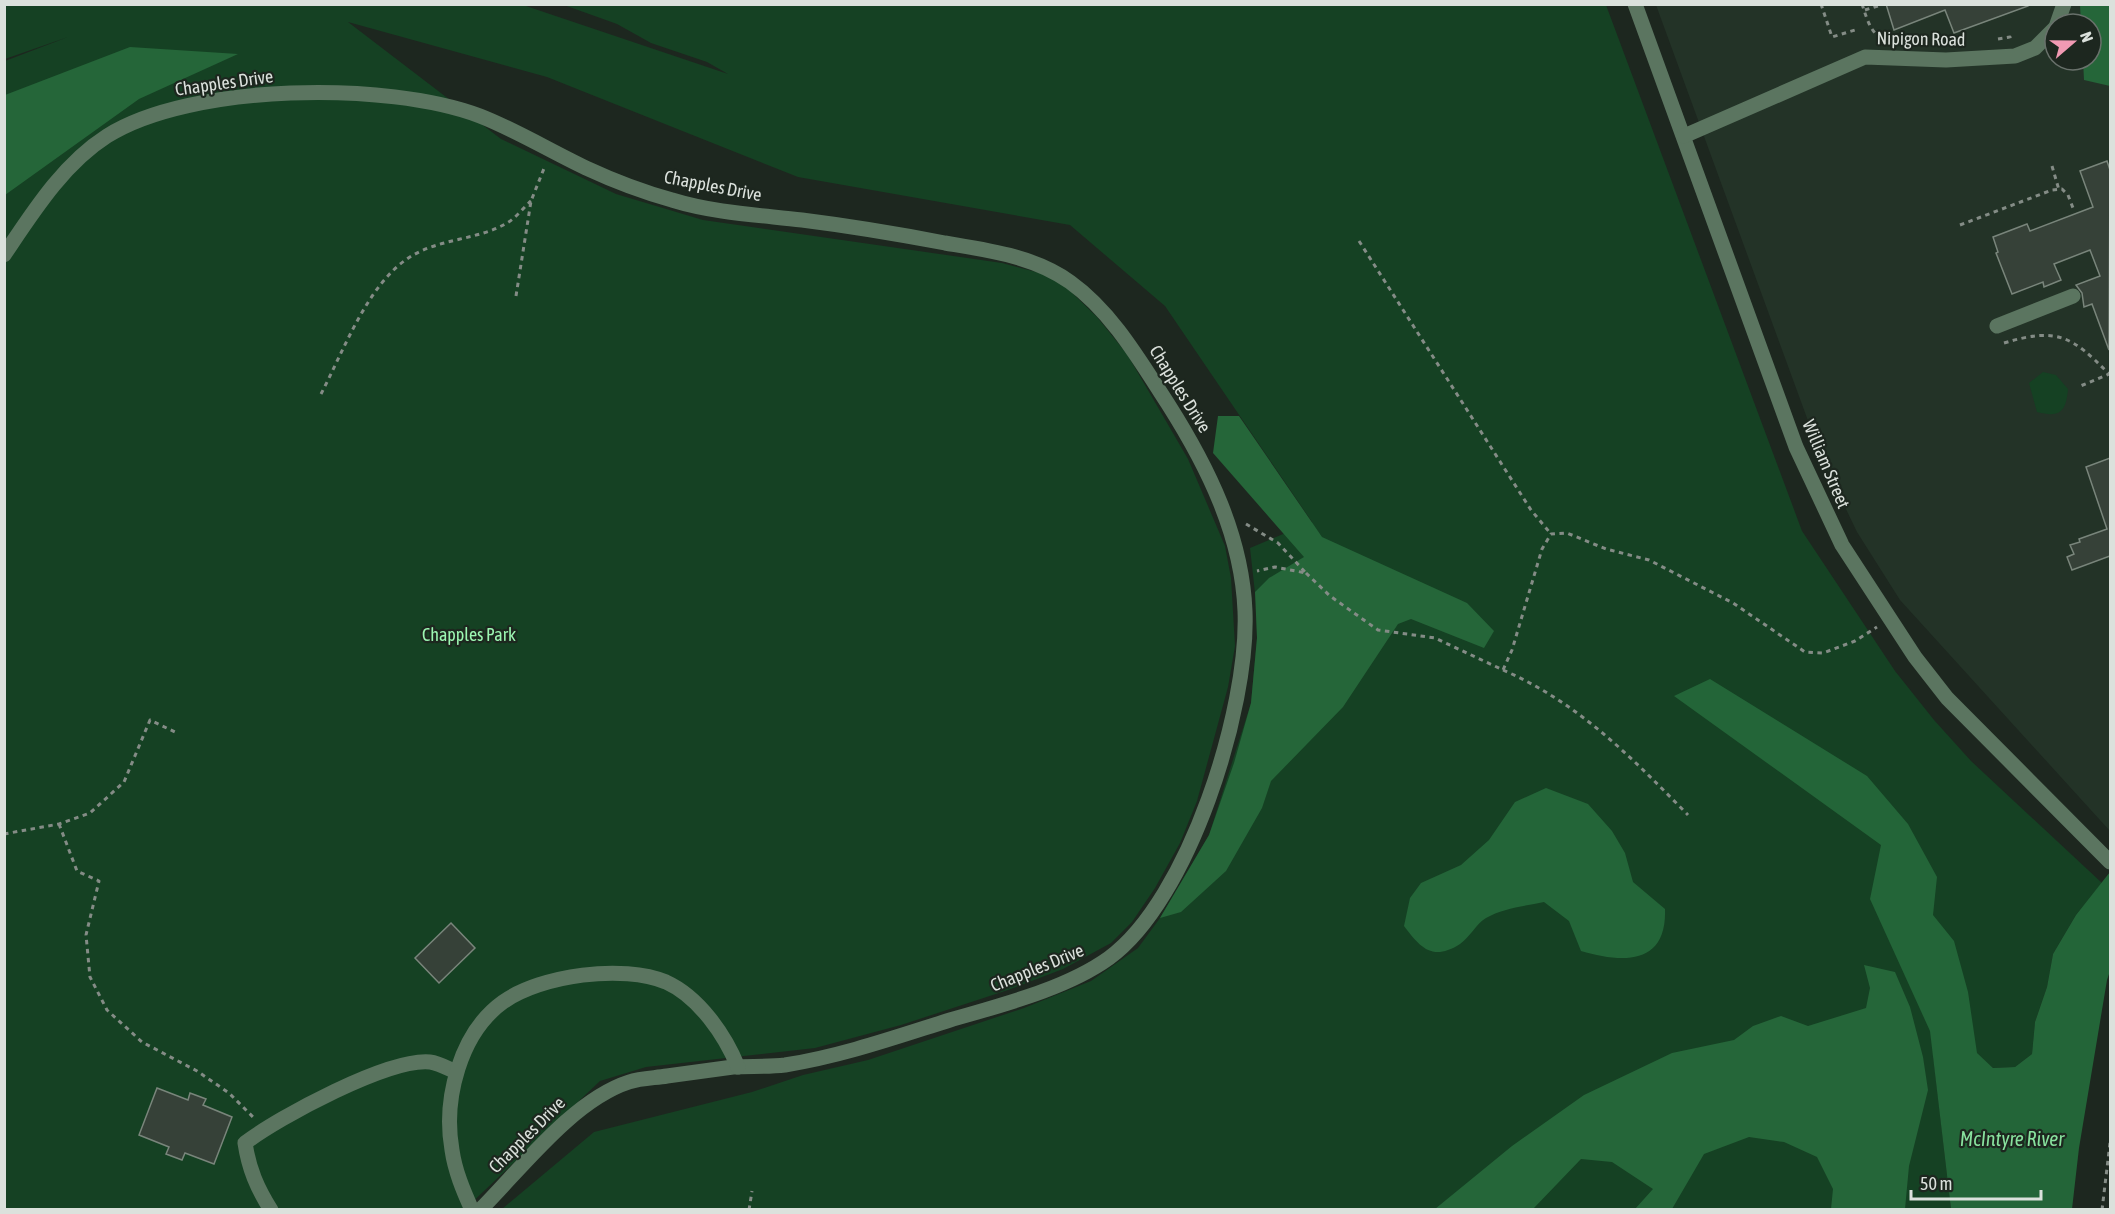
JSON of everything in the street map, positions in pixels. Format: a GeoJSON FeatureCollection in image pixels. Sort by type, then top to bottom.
{"type":"FeatureCollection","features":[{"type":"Feature","properties":{"kind":"street","name":"William Street"},"geometry":{"type":"LineString","coordinates":[[1635,4],[1796,447],[1842,545],[1888,619],[1947,698],[2002,756],[2110,862]]}},
{"type":"Feature","properties":{"kind":"street","name":"Nipigon Road"},"geometry":{"type":"LineString","coordinates":[[1683,136],[1865,57],[1947,60],[2015,56],[2035,48],[2043,40]]}},
{"type":"Feature","properties":{"kind":"street","name":"Chapples Drive"},"geometry":{"type":"LineString","coordinates":[[4,255],[53,186],[101,140],[129,124],[199,104],[268,94],[389,96],[428,101],[475,114],[616,181],[673,200],[717,210],[852,226],[984,249],[1033,262],[1063,276],[1110,320],[1145,368],[1206,471],[1227,519],[1241,575],[1245,611],[1241,672],[1214,783],[1192,840],[1161,899],[1133,937],[1113,955],[1086,972],[986,1009],[841,1054],[779,1066],[738,1067],[631,1081],[601,1094],[578,1109],[480,1209]]}},
{"type":"Feature","properties":{"kind":"street"},"geometry":{"type":"LineString","coordinates":[[1997,326],[2073,296]]}},
{"type":"Feature","properties":{"kind":"street"},"geometry":{"type":"LineString","coordinates":[[472,1209],[460,1183],[451,1148],[451,1112],[456,1072],[477,1029],[503,1002],[560,980],[602,974],[634,975],[667,982],[713,1022],[728,1043],[738,1067]]}},
{"type":"Feature","properties":{"kind":"street"},"geometry":{"type":"LineString","coordinates":[[271,1209],[254,1181],[245,1143],[262,1131],[333,1093],[400,1066],[431,1062],[456,1072]]}},
{"type":"Feature","properties":{"kind":"path"},"geometry":{"type":"LineString","coordinates":[[1821,4],[1832,37],[1855,30]]}},
{"type":"Feature","properties":{"kind":"path"},"geometry":{"type":"LineString","coordinates":[[1863,4],[1875,35],[1884,41],[1895,42]]}},
{"type":"Feature","properties":{"kind":"path"},"geometry":{"type":"LineString","coordinates":[[1864,10],[1881,4]]}},
{"type":"Feature","properties":{"kind":"path"},"geometry":{"type":"LineString","coordinates":[[1994,40],[2010,38],[2015,56]]}},
{"type":"Feature","properties":{"kind":"path"},"geometry":{"type":"LineString","coordinates":[[516,296],[531,201],[552,150]]}},
{"type":"Feature","properties":{"kind":"path"},"geometry":{"type":"LineString","coordinates":[[2052,166],[2059,190]]}},
{"type":"Feature","properties":{"kind":"path"},"geometry":{"type":"LineString","coordinates":[[1960,225],[2052,190],[2059,190],[2068,195],[2073,208]]}},
{"type":"Feature","properties":{"kind":"path"},"geometry":{"type":"LineString","coordinates":[[321,394],[377,289],[407,258],[443,243],[482,234],[508,222],[531,201]]}},
{"type":"Feature","properties":{"kind":"path"},"geometry":{"type":"LineString","coordinates":[[1359,241],[1531,510],[1551,534]]}},
{"type":"Feature","properties":{"kind":"path"},"geometry":{"type":"LineString","coordinates":[[2004,343],[2027,336],[2052,335],[2075,342],[2109,374],[2078,387]]}},
{"type":"Feature","properties":{"kind":"path"},"geometry":{"type":"LineString","coordinates":[[1227,519],[1261,531],[1278,543],[1330,596],[1378,630],[1435,638],[1533,683],[1599,727],[1688,815]]}},
{"type":"Feature","properties":{"kind":"path"},"geometry":{"type":"LineString","coordinates":[[1551,534],[1567,533],[1606,549],[1649,560],[1733,603],[1806,652],[1823,653],[1855,641],[1888,619]]}},
{"type":"Feature","properties":{"kind":"path"},"geometry":{"type":"LineString","coordinates":[[1503,670],[1512,650],[1542,549],[1551,534]]}},
{"type":"Feature","properties":{"kind":"path"},"geometry":{"type":"LineString","coordinates":[[1241,575],[1275,567],[1306,573]]}},
{"type":"Feature","properties":{"kind":"path"},"geometry":{"type":"LineString","coordinates":[[4,834],[60,824],[90,813],[124,782],[150,720],[175,732]]}},
{"type":"Feature","properties":{"kind":"path"},"geometry":{"type":"LineString","coordinates":[[60,824],[77,871],[99,881],[86,935],[90,977],[107,1010],[142,1041],[197,1071],[229,1094],[253,1116],[262,1131]]}},
{"type":"Feature","properties":{"kind":"path"},"geometry":{"type":"LineString","coordinates":[[2102,1209],[2110,1143]]}},
{"type":"Feature","properties":{"kind":"path"},"geometry":{"type":"LineString","coordinates":[[749,1209],[752,1191]]}},
{"type":"Feature","properties":{"kind":"shaded area"},"geometry":{"type":"Polygon","coordinates":[[[1656,5],[2110,5],[2110,831],[1900,600],[1857,532],[1822,459],[1656,5]]]}},
{"type":"Feature","properties":{"kind":"shaded area"},"geometry":{"type":"Polygon","coordinates":[[[2080,5],[2110,5],[2110,86],[2084,80],[2084,72],[2103,72],[2103,12],[2080,12],[2080,5]]]}},
{"type":"Feature","properties":{"kind":"shaded area"},"geometry":{"type":"Polygon","coordinates":[[[130,47],[238,54],[139,99],[5,195],[5,95],[130,47]]]}},
{"type":"Feature","properties":{"kind":"shaded area"},"geometry":{"type":"Polygon","coordinates":[[[1218,416],[1239,416],[1322,537],[1467,603],[1494,631],[1484,648],[1411,619],[1398,624],[1343,707],[1271,781],[1262,808],[1226,871],[1181,912],[1160,918],[1209,835],[1234,763],[1251,703],[1257,638],[1255,592],[1269,578],[1304,557],[1213,453],[1218,416]]]}},
{"type":"Feature","properties":{"kind":"shaded area"},"geometry":{"type":"Polygon","coordinates":[[[1864,965],[1895,972],[1910,1007],[1923,1057],[1928,1090],[1909,1166],[1905,1209],[1831,1209],[1833,1189],[1817,1157],[1784,1142],[1749,1137],[1704,1154],[1672,1209],[1635,1209],[1653,1189],[1612,1162],[1581,1159],[1533,1209],[1435,1209],[1512,1146],[1584,1095],[1672,1053],[1734,1040],[1753,1026],[1781,1016],[1808,1026],[1866,1008],[1870,988],[1864,965]]]}},
{"type":"Feature","properties":{"kind":"green space","name":"Chapples Park"},"geometry":{"type":"Polygon","coordinates":[[[5,5],[523,5],[728,74],[707,62],[651,43],[617,24],[564,5],[1606,5],[1802,531],[1895,671],[1934,720],[1971,761],[2102,883],[2076,915],[2053,954],[2047,987],[2035,1022],[2032,1054],[2015,1067],[1993,1068],[1977,1054],[1933,1054],[1951,1209],[502,1209],[594,1132],[752,1092],[803,1075],[868,1060],[1024,1008],[1091,981],[1138,948],[1160,918],[1209,835],[1251,703],[1257,638],[1250,548],[1312,522],[1165,306],[1070,225],[798,177],[547,77],[348,22],[501,139],[616,194],[703,220],[1002,263],[1044,274],[1065,286],[1097,317],[1127,354],[1188,459],[1225,546],[1231,578],[1235,646],[1228,687],[1197,801],[1180,843],[1155,888],[1132,922],[1111,943],[1063,969],[1008,990],[901,1025],[815,1048],[646,1067],[600,1081],[465,1209],[5,1209],[5,61],[68,37],[5,59],[5,5]]]}},
{"type":"Feature","properties":{"kind":"green space"},"geometry":{"type":"Polygon","coordinates":[[[2043,372],[2056,375],[2068,389],[2066,403],[2056,413],[2037,412],[2029,383],[2043,372]]]}},
{"type":"Feature","properties":{"kind":"water","name":"McIntyre River"},"geometry":{"type":"Polygon","coordinates":[[[1710,679],[1867,776],[1908,824],[1937,877],[1933,915],[1954,941],[1968,992],[1977,1053],[1993,1068],[2015,1067],[2032,1054],[2035,1022],[2047,987],[2053,954],[2076,915],[2110,872],[2110,971],[2079,1148],[2072,1209],[1951,1209],[1930,1031],[1870,899],[1881,845],[1674,696],[1710,679]]]}},
{"type":"Feature","properties":{"kind":"water"},"geometry":{"type":"Polygon","coordinates":[[[1546,788],[1588,804],[1612,831],[1625,853],[1633,882],[1665,909],[1664,928],[1658,941],[1650,951],[1626,958],[1612,958],[1581,951],[1569,921],[1544,902],[1493,915],[1482,921],[1460,944],[1442,952],[1434,952],[1421,946],[1404,926],[1410,898],[1421,883],[1461,865],[1489,840],[1515,802],[1546,788]]]}},
{"type":"Feature","properties":{"kind":"building"},"geometry":{"type":"Polygon","coordinates":[[[1886,4],[2028,4],[2028,6],[1954,33],[1945,10],[1894,30],[1886,4]]]}},
{"type":"Feature","properties":{"kind":"building"},"geometry":{"type":"Polygon","coordinates":[[[2107,161],[2110,170],[2109,350],[2092,304],[2084,307],[2082,293],[2076,285],[2100,276],[2090,250],[2054,264],[2061,280],[2044,287],[2043,282],[2012,294],[1996,253],[1998,252],[1993,237],[2027,224],[2030,231],[2093,207],[2080,171],[2107,161]]]}},
{"type":"Feature","properties":{"kind":"building"},"geometry":{"type":"Polygon","coordinates":[[[2110,458],[2110,556],[2072,570],[2067,557],[2074,554],[2070,545],[2080,542],[2079,539],[2107,529],[2086,467],[2110,458]]]}},
{"type":"Feature","properties":{"kind":"building"},"geometry":{"type":"Polygon","coordinates":[[[451,923],[475,948],[439,983],[415,958],[451,923]]]}},
{"type":"Feature","properties":{"kind":"building"},"geometry":{"type":"Polygon","coordinates":[[[157,1088],[188,1100],[190,1093],[206,1099],[203,1105],[232,1117],[214,1164],[185,1153],[182,1160],[166,1154],[169,1147],[139,1135],[157,1088]]]}}]}
